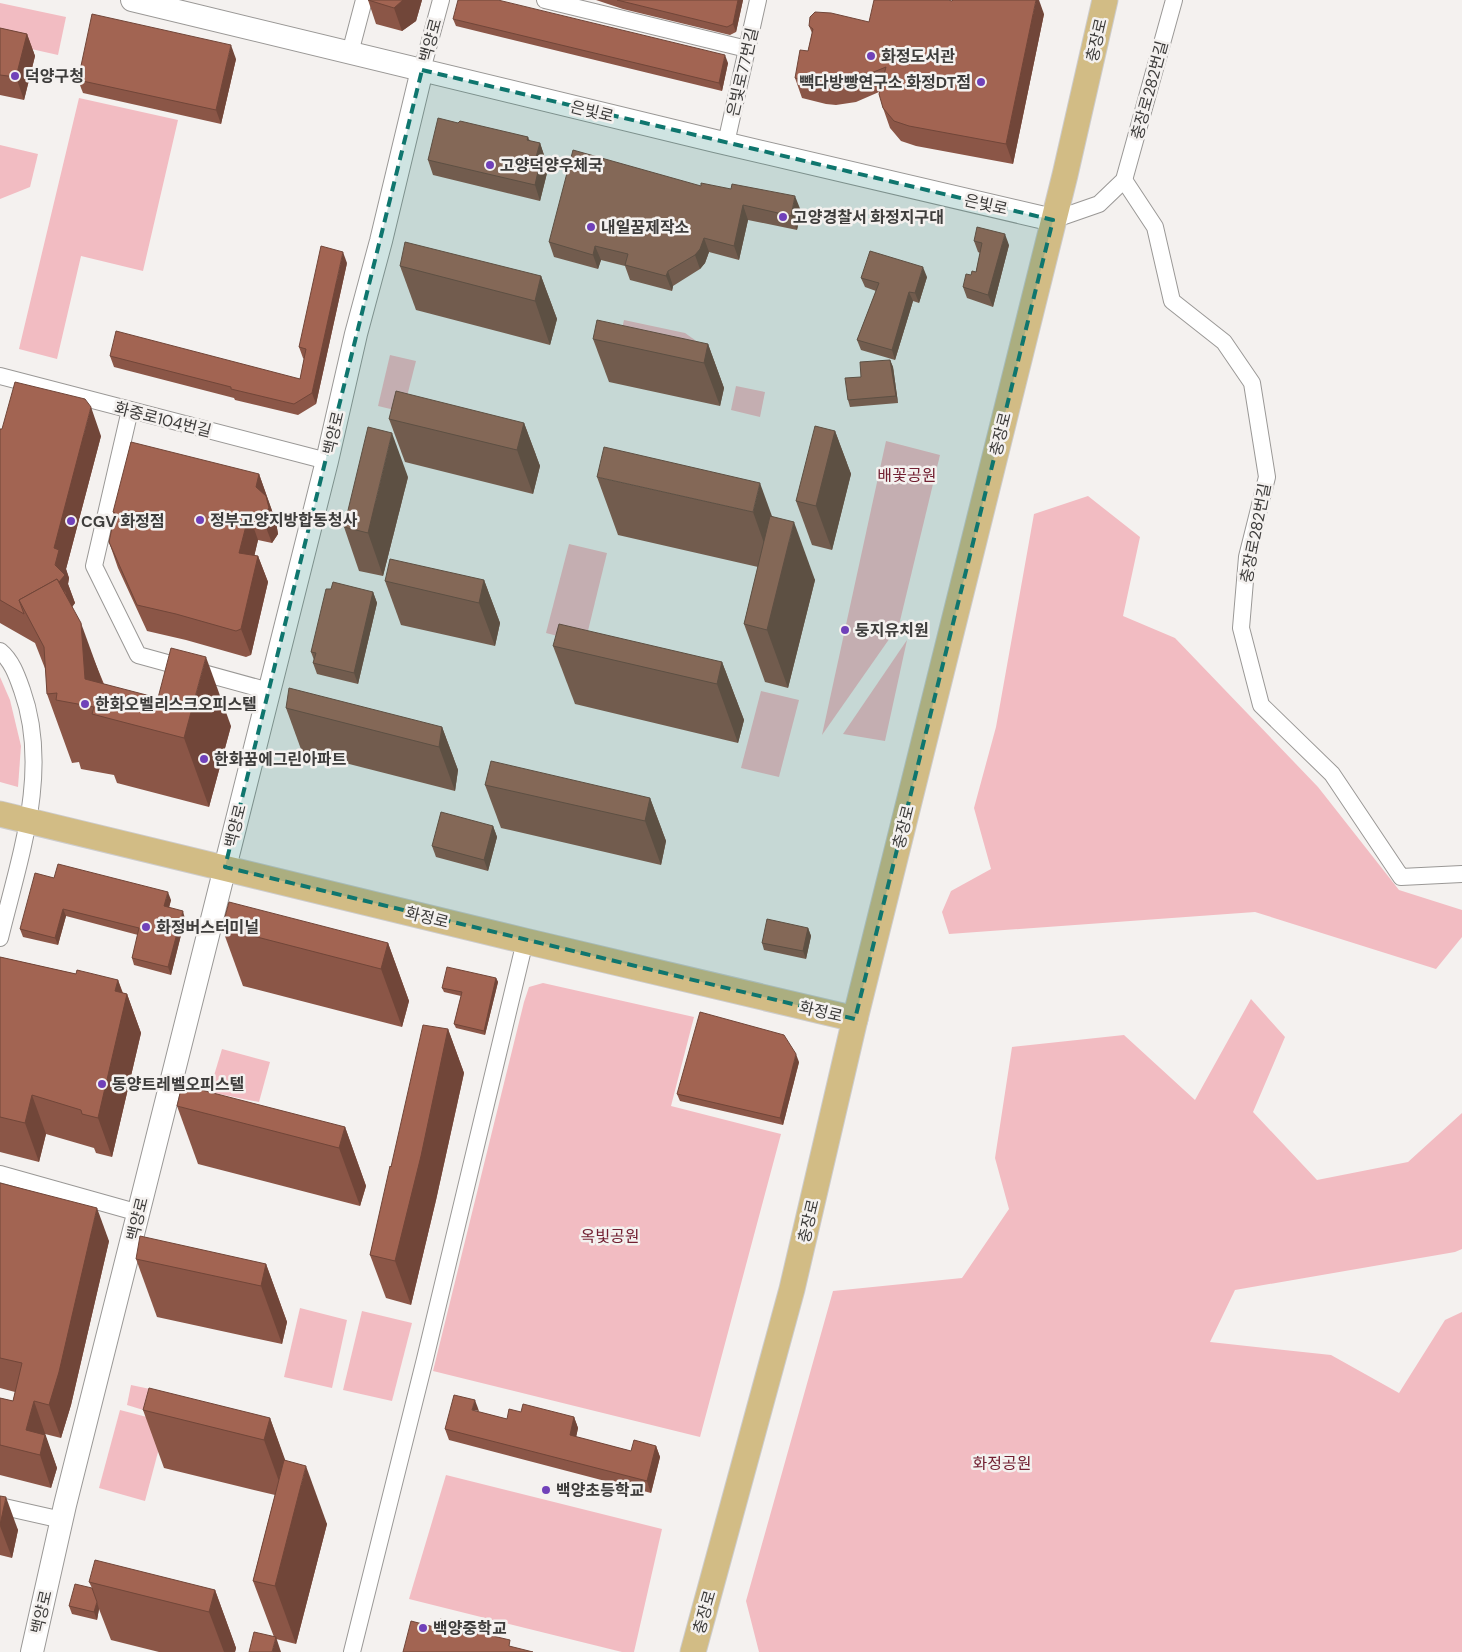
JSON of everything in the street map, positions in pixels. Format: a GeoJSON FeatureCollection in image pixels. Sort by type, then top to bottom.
{"type":"FeatureCollection","features":[{"type":"Feature","properties":{"kind":"main road","name":"충장로"},"geometry":{"type":"LineString","coordinates":[[693,1652],[792,1289],[855,1019],[1054,220],[1105,0]]}},
{"type":"Feature","properties":{"kind":"main road","name":"화정로"},"geometry":{"type":"LineString","coordinates":[[0,814],[855,1019]]}},
{"type":"Feature","properties":{"kind":"street","name":"은빛로"},"geometry":{"type":"LineString","coordinates":[[132,0],[350,54],[1054,220]]}},
{"type":"Feature","properties":{"kind":"street"},"geometry":{"type":"LineString","coordinates":[[350,54],[364,0]]}},
{"type":"Feature","properties":{"kind":"street","name":"백양로"},"geometry":{"type":"LineString","coordinates":[[32,1652],[62,1520],[327,461],[356,334],[381,241],[440,0]]}},
{"type":"Feature","properties":{"kind":"street"},"geometry":{"type":"LineString","coordinates":[[545,0],[747,49]]}},
{"type":"Feature","properties":{"kind":"street","name":"은빛로77번길"},"geometry":{"type":"LineString","coordinates":[[726,143],[758,0]]}},
{"type":"Feature","properties":{"kind":"street","name":"충장로282번길"},"geometry":{"type":"LineString","coordinates":[[1174,0],[1124,180],[1155,227],[1172,301],[1224,342],[1252,383],[1267,477],[1247,557],[1241,628],[1261,705],[1332,774],[1401,878],[1462,874]]}},
{"type":"Feature","properties":{"kind":"street"},"geometry":{"type":"LineString","coordinates":[[1054,220],[1098,204],[1124,180]]}},
{"type":"Feature","properties":{"kind":"street","name":"화중로104번길"},"geometry":{"type":"LineString","coordinates":[[0,376],[327,461]]}},
{"type":"Feature","properties":{"kind":"street"},"geometry":{"type":"LineString","coordinates":[[130,410],[94,566],[138,655],[269,691]]}},
{"type":"Feature","properties":{"kind":"street"},"geometry":{"type":"LineString","coordinates":[[0,651],[7,657],[17,676],[30,717],[34,753],[28,821],[0,938]]}},
{"type":"Feature","properties":{"kind":"street"},"geometry":{"type":"LineString","coordinates":[[352,1652],[425,1359],[525,941]]}},
{"type":"Feature","properties":{"kind":"street"},"geometry":{"type":"LineString","coordinates":[[0,1174],[139,1214]]}},
{"type":"Feature","properties":{"kind":"street"},"geometry":{"type":"LineString","coordinates":[[0,1506],[62,1520]]}},
{"type":"Feature","properties":{"kind":"highlighted area"},"geometry":{"type":"Polygon","coordinates":[[[422,70],[1053,220],[855,1019],[225,867],[422,70]]]}},
{"type":"Feature","properties":{"kind":"green space"},"geometry":{"type":"Polygon","coordinates":[[[0,3],[66,17],[58,55],[0,42],[0,3]]]}},
{"type":"Feature","properties":{"kind":"green space"},"geometry":{"type":"Polygon","coordinates":[[[79,98],[178,120],[143,271],[81,256],[57,359],[19,349],[79,98]]]}},
{"type":"Feature","properties":{"kind":"green space"},"geometry":{"type":"Polygon","coordinates":[[[0,145],[38,154],[30,187],[0,199],[0,145]]]}},
{"type":"Feature","properties":{"kind":"green space"},"geometry":{"type":"Polygon","coordinates":[[[624,320],[685,333],[709,350],[618,346],[624,320]]]}},
{"type":"Feature","properties":{"kind":"green space"},"geometry":{"type":"Polygon","coordinates":[[[390,355],[416,361],[403,412],[378,406],[390,355]]]}},
{"type":"Feature","properties":{"kind":"green space"},"geometry":{"type":"Polygon","coordinates":[[[736,386],[765,392],[760,417],[731,410],[736,386]]]}},
{"type":"Feature","properties":{"kind":"green space","name":"배꽃공원"},"geometry":{"type":"Polygon","coordinates":[[[886,441],[940,455],[899,625],[822,735],[886,441]]]}},
{"type":"Feature","properties":{"kind":"green space"},"geometry":{"type":"Polygon","coordinates":[[[1088,496],[1140,537],[1123,616],[1175,638],[1318,787],[1399,890],[1462,910],[1462,937],[1436,969],[1255,912],[949,934],[942,912],[951,891],[991,869],[974,808],[996,727],[1034,514],[1088,496]]]}},
{"type":"Feature","properties":{"kind":"green space"},"geometry":{"type":"Polygon","coordinates":[[[569,544],[607,553],[585,643],[546,633],[569,544]]]}},
{"type":"Feature","properties":{"kind":"green space"},"geometry":{"type":"Polygon","coordinates":[[[907,640],[885,741],[843,734],[907,640]]]}},
{"type":"Feature","properties":{"kind":"green space"},"geometry":{"type":"Polygon","coordinates":[[[0,677],[10,700],[21,746],[18,787],[0,782],[0,677]]]}},
{"type":"Feature","properties":{"kind":"green space"},"geometry":{"type":"Polygon","coordinates":[[[761,691],[799,700],[779,777],[741,768],[761,691]]]}},
{"type":"Feature","properties":{"kind":"green space","name":"옥빛공원"},"geometry":{"type":"Polygon","coordinates":[[[543,983],[694,1017],[671,1106],[781,1134],[700,1437],[433,1371],[524,1002],[529,987],[543,983]]]}},
{"type":"Feature","properties":{"kind":"green space","name":"화정공원"},"geometry":{"type":"Polygon","coordinates":[[[1251,999],[1285,1037],[1253,1112],[1317,1180],[1408,1162],[1462,1113],[1462,1249],[1455,1252],[1235,1290],[1210,1342],[1331,1355],[1399,1393],[1445,1320],[1462,1312],[1462,1652],[759,1652],[746,1601],[833,1291],[962,1278],[1009,1209],[995,1158],[1012,1047],[1124,1035],[1195,1100],[1251,999]]]}},
{"type":"Feature","properties":{"kind":"green space"},"geometry":{"type":"Polygon","coordinates":[[[222,1049],[270,1062],[259,1102],[209,1092],[222,1049]]]}},
{"type":"Feature","properties":{"kind":"green space"},"geometry":{"type":"Polygon","coordinates":[[[300,1308],[347,1320],[332,1388],[284,1377],[300,1308]]]}},
{"type":"Feature","properties":{"kind":"green space"},"geometry":{"type":"Polygon","coordinates":[[[362,1311],[412,1323],[392,1401],[343,1390],[362,1311]]]}},
{"type":"Feature","properties":{"kind":"green space"},"geometry":{"type":"Polygon","coordinates":[[[131,1385],[169,1393],[163,1416],[127,1405],[131,1385]]]}},
{"type":"Feature","properties":{"kind":"green space"},"geometry":{"type":"Polygon","coordinates":[[[120,1410],[166,1422],[145,1501],[99,1488],[120,1410]]]}},
{"type":"Feature","properties":{"kind":"green space"},"geometry":{"type":"Polygon","coordinates":[[[446,1475],[662,1529],[634,1652],[622,1652],[409,1599],[446,1475]]]}},
{"type":"Feature","properties":{"kind":"building"},"geometry":{"type":"Polygon","coordinates":[[[368,0],[403,0],[394,8],[368,0]]]}},
{"type":"Feature","properties":{"kind":"building"},"geometry":{"type":"Polygon","coordinates":[[[458,0],[498,0],[725,55],[719,83],[453,19],[458,0]]]}},
{"type":"Feature","properties":{"kind":"building"},"geometry":{"type":"Polygon","coordinates":[[[617,0],[738,0],[733,24],[727,27],[617,0]]]}},
{"type":"Feature","properties":{"kind":"building"},"geometry":{"type":"Polygon","coordinates":[[[874,0],[1036,0],[1006,144],[909,126],[894,121],[883,108],[879,94],[886,67],[849,82],[829,85],[795,78],[800,50],[808,51],[813,29],[809,26],[810,17],[815,12],[831,13],[869,22],[874,0]]]}},
{"type":"Feature","properties":{"kind":"building"},"geometry":{"type":"Polygon","coordinates":[[[92,14],[231,45],[216,110],[78,80],[92,14]]]}},
{"type":"Feature","properties":{"kind":"building"},"geometry":{"type":"Polygon","coordinates":[[[0,28],[27,34],[16,77],[0,75],[0,28]]]}},
{"type":"Feature","properties":{"kind":"building","name":"고양덕양우체국"},"geometry":{"type":"Polygon","coordinates":[[[438,118],[458,123],[460,121],[528,137],[527,140],[540,143],[536,157],[541,158],[535,185],[428,160],[438,118]]]}},
{"type":"Feature","properties":{"kind":"building"},"geometry":{"type":"Polygon","coordinates":[[[573,150],[701,186],[701,183],[731,189],[732,184],[795,196],[791,216],[743,205],[734,246],[704,238],[700,249],[695,255],[668,271],[666,276],[625,265],[628,254],[595,246],[593,255],[549,242],[573,150]]]}},
{"type":"Feature","properties":{"kind":"building"},"geometry":{"type":"Polygon","coordinates":[[[977,227],[1005,234],[988,295],[963,287],[966,274],[971,275],[972,271],[976,272],[982,243],[974,241],[977,227]]]}},
{"type":"Feature","properties":{"kind":"building"},"geometry":{"type":"Polygon","coordinates":[[[405,242],[541,276],[535,301],[400,266],[405,242]]]}},
{"type":"Feature","properties":{"kind":"building"},"geometry":{"type":"Polygon","coordinates":[[[321,246],[343,252],[312,393],[294,404],[110,356],[116,331],[300,379],[306,349],[299,347],[321,246]]]}},
{"type":"Feature","properties":{"kind":"building"},"geometry":{"type":"Polygon","coordinates":[[[870,251],[923,267],[915,293],[909,292],[892,350],[857,340],[879,283],[861,278],[870,251]]]}},
{"type":"Feature","properties":{"kind":"building"},"geometry":{"type":"Polygon","coordinates":[[[597,320],[708,344],[704,363],[593,339],[597,320]]]}},
{"type":"Feature","properties":{"kind":"building"},"geometry":{"type":"Polygon","coordinates":[[[890,360],[896,396],[848,400],[845,378],[861,377],[860,362],[890,360]]]}},
{"type":"Feature","properties":{"kind":"building"},"geometry":{"type":"Polygon","coordinates":[[[15,382],[85,399],[91,407],[54,548],[59,550],[55,565],[65,575],[59,582],[57,579],[19,600],[24,614],[0,600],[0,429],[2,429],[15,382]]]}},
{"type":"Feature","properties":{"kind":"building"},"geometry":{"type":"Polygon","coordinates":[[[396,391],[524,423],[517,450],[389,419],[396,391]]]}},
{"type":"Feature","properties":{"kind":"building"},"geometry":{"type":"Polygon","coordinates":[[[815,426],[835,431],[816,506],[796,501],[815,426]]]}},
{"type":"Feature","properties":{"kind":"building"},"geometry":{"type":"Polygon","coordinates":[[[368,427],[392,433],[368,533],[344,527],[368,427]]]}},
{"type":"Feature","properties":{"kind":"building"},"geometry":{"type":"Polygon","coordinates":[[[131,442],[259,474],[256,487],[266,496],[269,508],[262,517],[249,514],[239,553],[258,556],[241,629],[236,631],[137,605],[109,542],[115,513],[113,512],[131,442]]]}},
{"type":"Feature","properties":{"kind":"building"},"geometry":{"type":"Polygon","coordinates":[[[604,447],[760,483],[753,512],[597,477],[604,447]]]}},
{"type":"Feature","properties":{"kind":"building"},"geometry":{"type":"Polygon","coordinates":[[[770,516],[794,522],[767,630],[744,624],[770,516]]]}},
{"type":"Feature","properties":{"kind":"building"},"geometry":{"type":"Polygon","coordinates":[[[390,559],[484,580],[479,603],[385,581],[390,559]]]}},
{"type":"Feature","properties":{"kind":"building"},"geometry":{"type":"Polygon","coordinates":[[[57,579],[81,623],[85,679],[158,698],[171,648],[206,657],[184,738],[92,714],[94,707],[56,700],[57,693],[47,694],[44,647],[19,600],[57,579]]]}},
{"type":"Feature","properties":{"kind":"building"},"geometry":{"type":"Polygon","coordinates":[[[333,582],[373,592],[354,673],[313,663],[316,653],[311,652],[326,589],[331,589],[333,582]]]}},
{"type":"Feature","properties":{"kind":"building"},"geometry":{"type":"Polygon","coordinates":[[[559,624],[722,662],[717,684],[553,646],[559,624]]]}},
{"type":"Feature","properties":{"kind":"building"},"geometry":{"type":"Polygon","coordinates":[[[289,688],[442,727],[439,747],[286,708],[289,688]]]}},
{"type":"Feature","properties":{"kind":"building"},"geometry":{"type":"Polygon","coordinates":[[[491,761],[650,798],[645,821],[485,785],[491,761]]]}},
{"type":"Feature","properties":{"kind":"building"},"geometry":{"type":"Polygon","coordinates":[[[441,812],[493,826],[484,860],[432,846],[441,812]]]}},
{"type":"Feature","properties":{"kind":"building","name":"화정버스터미널"},"geometry":{"type":"Polygon","coordinates":[[[58,864],[168,892],[164,906],[183,911],[168,967],[132,958],[139,928],[63,909],[55,938],[20,929],[35,873],[54,878],[58,864]]]}},
{"type":"Feature","properties":{"kind":"building"},"geometry":{"type":"Polygon","coordinates":[[[229,902],[388,943],[381,969],[222,928],[229,902]]]}},
{"type":"Feature","properties":{"kind":"building"},"geometry":{"type":"Polygon","coordinates":[[[767,919],[808,928],[803,951],[762,943],[767,919]]]}},
{"type":"Feature","properties":{"kind":"building"},"geometry":{"type":"Polygon","coordinates":[[[0,957],[76,974],[77,970],[118,980],[115,991],[127,994],[98,1118],[82,1114],[81,1110],[32,1095],[25,1123],[0,1117],[0,957]]]}},
{"type":"Feature","properties":{"kind":"building"},"geometry":{"type":"Polygon","coordinates":[[[447,967],[496,978],[484,1031],[454,1024],[462,992],[442,988],[447,967]]]}},
{"type":"Feature","properties":{"kind":"building"},"geometry":{"type":"Polygon","coordinates":[[[700,1012],[784,1035],[796,1054],[780,1118],[677,1094],[700,1012]]]}},
{"type":"Feature","properties":{"kind":"building"},"geometry":{"type":"Polygon","coordinates":[[[423,1025],[448,1029],[421,1156],[395,1261],[370,1255],[423,1025]]]}},
{"type":"Feature","properties":{"kind":"building"},"geometry":{"type":"Polygon","coordinates":[[[182,1085],[345,1127],[339,1148],[177,1106],[182,1085]]]}},
{"type":"Feature","properties":{"kind":"building"},"geometry":{"type":"Polygon","coordinates":[[[0,1183],[97,1208],[59,1372],[49,1405],[34,1401],[26,1430],[45,1435],[40,1455],[0,1445],[0,1398],[13,1401],[22,1363],[0,1358],[0,1183]]]}},
{"type":"Feature","properties":{"kind":"building"},"geometry":{"type":"Polygon","coordinates":[[[140,1236],[266,1264],[261,1286],[136,1259],[140,1236]]]}},
{"type":"Feature","properties":{"kind":"building"},"geometry":{"type":"Polygon","coordinates":[[[149,1388],[270,1418],[264,1440],[143,1410],[149,1388]]]}},
{"type":"Feature","properties":{"kind":"building"},"geometry":{"type":"Polygon","coordinates":[[[454,1395],[475,1400],[472,1410],[507,1419],[509,1409],[521,1412],[523,1404],[574,1417],[570,1435],[631,1451],[634,1440],[656,1446],[647,1481],[445,1429],[454,1395]]]}},
{"type":"Feature","properties":{"kind":"building"},"geometry":{"type":"Polygon","coordinates":[[[284,1460],[306,1466],[275,1586],[253,1581],[284,1460]]]}},
{"type":"Feature","properties":{"kind":"building"},"geometry":{"type":"Polygon","coordinates":[[[0,1496],[6,1497],[0,1525],[0,1496]]]}},
{"type":"Feature","properties":{"kind":"building"},"geometry":{"type":"Polygon","coordinates":[[[95,1560],[215,1590],[209,1612],[89,1582],[95,1560]]]}},
{"type":"Feature","properties":{"kind":"building"},"geometry":{"type":"Polygon","coordinates":[[[75,1584],[92,1588],[97,1602],[94,1612],[69,1606],[75,1584]]]}},
{"type":"Feature","properties":{"kind":"building"},"geometry":{"type":"Polygon","coordinates":[[[440,1619],[481,1629],[480,1633],[510,1640],[509,1646],[533,1652],[403,1652],[411,1621],[438,1628],[440,1619]]]}},
{"type":"Feature","properties":{"kind":"building"},"geometry":{"type":"Polygon","coordinates":[[[254,1632],[276,1637],[272,1652],[249,1652],[254,1632]]]}},
{"type":"Feature","properties":{"kind":"place","name":"화정도서관"},"geometry":{"type":"Point","coordinates":[871,56]}},
{"type":"Feature","properties":{"kind":"place","name":"덕양구청"},"geometry":{"type":"Point","coordinates":[15,76]}},
{"type":"Feature","properties":{"kind":"place","name":"빽다방빵연구소 화정DT점"},"geometry":{"type":"Point","coordinates":[981,82]}},
{"type":"Feature","properties":{"kind":"place","name":"고양덕양우체국"},"geometry":{"type":"Point","coordinates":[490,165]}},
{"type":"Feature","properties":{"kind":"place","name":"고양경찰서 화정지구대"},"geometry":{"type":"Point","coordinates":[783,217]}},
{"type":"Feature","properties":{"kind":"place","name":"내일꿈제작소"},"geometry":{"type":"Point","coordinates":[591,227]}},
{"type":"Feature","properties":{"kind":"place","name":"정부고양지방합동청사"},"geometry":{"type":"Point","coordinates":[200,520]}},
{"type":"Feature","properties":{"kind":"place","name":"CGV 화정점"},"geometry":{"type":"Point","coordinates":[71,521]}},
{"type":"Feature","properties":{"kind":"place","name":"둥지유치원"},"geometry":{"type":"Point","coordinates":[845,630]}},
{"type":"Feature","properties":{"kind":"place","name":"한화오벨리스크오피스텔"},"geometry":{"type":"Point","coordinates":[85,704]}},
{"type":"Feature","properties":{"kind":"place","name":"한화꿈에그린아파트"},"geometry":{"type":"Point","coordinates":[204,759]}},
{"type":"Feature","properties":{"kind":"place","name":"화정버스터미널"},"geometry":{"type":"Point","coordinates":[146,927]}},
{"type":"Feature","properties":{"kind":"place","name":"동양트레벨오피스텔"},"geometry":{"type":"Point","coordinates":[102,1084]}},
{"type":"Feature","properties":{"kind":"place","name":"백양초등학교"},"geometry":{"type":"Point","coordinates":[546,1490]}},
{"type":"Feature","properties":{"kind":"place","name":"백양중학교"},"geometry":{"type":"Point","coordinates":[423,1628]}}]}
